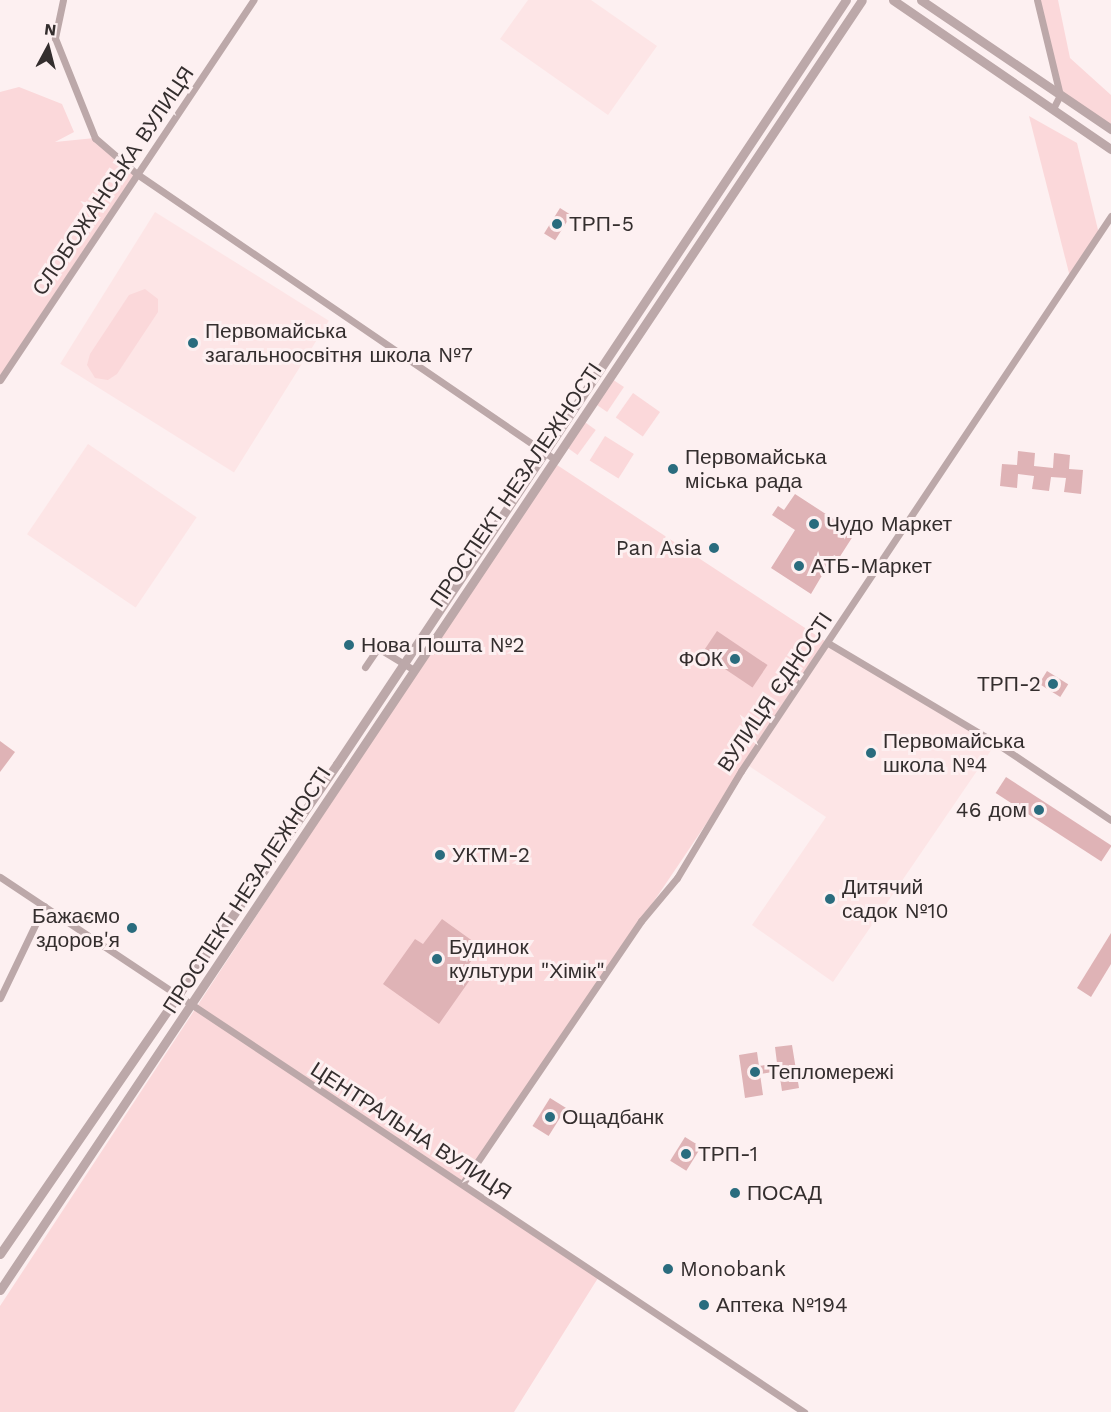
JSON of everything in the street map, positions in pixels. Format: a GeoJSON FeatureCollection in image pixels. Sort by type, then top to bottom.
{"type":"FeatureCollection","features":[{"type":"Feature","properties":{"kind":"street"},"geometry":{"type":"LineString","coordinates":[[63,0],[55,38],[95,138],[137,174],[544,451],[555,461]]}},
{"type":"Feature","properties":{"kind":"street","name":"СЛОБОЖАНСЬКА ВУЛИЦЯ"},"geometry":{"type":"LineString","coordinates":[[0,380],[253,0]]}},
{"type":"Feature","properties":{"kind":"street","name":"ПРОСПЕКТ НЕЗАЛЕЖНОСТІ"},"geometry":{"type":"LineString","coordinates":[[0,1254],[403,663],[846,0]]}},
{"type":"Feature","properties":{"kind":"street","name":"ПРОСПЕКТ НЕЗАЛЕЖНОСТІ"},"geometry":{"type":"LineString","coordinates":[[0,1290],[192,1008],[414,670],[862,0]]}},
{"type":"Feature","properties":{"kind":"street"},"geometry":{"type":"LineString","coordinates":[[893,0],[1111,149]]}},
{"type":"Feature","properties":{"kind":"street"},"geometry":{"type":"LineString","coordinates":[[921,0],[1111,129]]}},
{"type":"Feature","properties":{"kind":"street"},"geometry":{"type":"LineString","coordinates":[[1037,0],[1060,95],[1053,109]]}},
{"type":"Feature","properties":{"kind":"street"},"geometry":{"type":"LineString","coordinates":[[757,132],[767,139]]}},
{"type":"Feature","properties":{"kind":"street","name":"ВУЛИЦЯ ЄДНОСТІ"},"geometry":{"type":"LineString","coordinates":[[464,1183],[641,921],[677,878],[741,771],[1111,216]]}},
{"type":"Feature","properties":{"kind":"street"},"geometry":{"type":"LineString","coordinates":[[828,643],[996,743],[1111,820]]}},
{"type":"Feature","properties":{"kind":"street"},"geometry":{"type":"LineString","coordinates":[[365,667],[378,648],[414,670]]}},
{"type":"Feature","properties":{"kind":"street","name":"ЦЕНТРАЛЬНА ВУЛИЦЯ"},"geometry":{"type":"LineString","coordinates":[[0,877],[192,1008],[464,1183],[804,1412]]}},
{"type":"Feature","properties":{"kind":"street"},"geometry":{"type":"LineString","coordinates":[[0,998],[44,906]]}},
{"type":"Feature","properties":{"kind":"shaded area"},"geometry":{"type":"Polygon","coordinates":[[[528,0],[591,0],[657,46],[608,115],[500,39],[528,0]]]}},
{"type":"Feature","properties":{"kind":"shaded area"},"geometry":{"type":"Polygon","coordinates":[[[1037,0],[1058,0],[1070,58],[1111,95],[1111,129],[1060,95],[1037,0]]]}},
{"type":"Feature","properties":{"kind":"shaded area"},"geometry":{"type":"Polygon","coordinates":[[[19,87],[62,104],[74,132],[55,142],[95,138],[137,174],[0,380],[0,92],[19,87]]]}},
{"type":"Feature","properties":{"kind":"shaded area"},"geometry":{"type":"Polygon","coordinates":[[[1029,116],[1077,143],[1099,234],[1070,277],[1029,116]]]}},
{"type":"Feature","properties":{"kind":"shaded area","name":"Первомайська загальноосвітня школа №7"},"geometry":{"type":"Polygon","coordinates":[[[155,212],[329,321],[234,472],[60,364],[155,212]]]}},
{"type":"Feature","properties":{"kind":"shaded area"},"geometry":{"type":"Polygon","coordinates":[[[145,289],[158,299],[158,312],[117,374],[108,380],[95,378],[87,365],[90,354],[129,295],[145,289]]]}},
{"type":"Feature","properties":{"kind":"shaded area"},"geometry":{"type":"Polygon","coordinates":[[[609,377],[624,387],[607,412],[592,402],[609,377]]]}},
{"type":"Feature","properties":{"kind":"shaded area"},"geometry":{"type":"Polygon","coordinates":[[[633,393],[660,412],[643,437],[616,418],[633,393]]]}},
{"type":"Feature","properties":{"kind":"shaded area"},"geometry":{"type":"Polygon","coordinates":[[[582,420],[596,430],[578,455],[564,445],[582,420]]]}},
{"type":"Feature","properties":{"kind":"shaded area"},"geometry":{"type":"Polygon","coordinates":[[[605,436],[634,454],[618,479],[590,461],[605,436]]]}},
{"type":"Feature","properties":{"kind":"shaded area"},"geometry":{"type":"Polygon","coordinates":[[[88,444],[197,517],[136,608],[27,534],[88,444]]]}},
{"type":"Feature","properties":{"kind":"shaded area"},"geometry":{"type":"Polygon","coordinates":[[[554,463],[828,643],[464,1183],[598,1278],[514,1412],[0,1412],[0,1306],[554,463]]]}},
{"type":"Feature","properties":{"kind":"shaded area","name":"Первомайська школа №4"},"geometry":{"type":"Polygon","coordinates":[[[828,643],[996,743],[833,982],[752,925],[826,817],[746,764],[828,643]]]}},
{"type":"Feature","properties":{"kind":"building","name":"ТРП-5"},"geometry":{"type":"Polygon","coordinates":[[[560,208],[571,215],[555,240],[544,233],[560,208]]]}},
{"type":"Feature","properties":{"kind":"building"},"geometry":{"type":"Polygon","coordinates":[[[1018,451],[1035,453],[1034,466],[1053,468],[1054,453],[1070,455],[1069,469],[1083,470],[1081,494],[1064,492],[1066,478],[1051,477],[1049,491],[1032,489],[1034,476],[1018,474],[1017,488],[1000,486],[1002,464],[1017,465],[1018,451]]]}},
{"type":"Feature","properties":{"kind":"building"},"geometry":{"type":"Polygon","coordinates":[[[795,494],[855,533],[839,558],[834,555],[811,594],[771,568],[795,530],[772,515],[778,506],[784,510],[795,494]]]}},
{"type":"Feature","properties":{"kind":"building","name":"ФОК"},"geometry":{"type":"Polygon","coordinates":[[[717,631],[768,665],[752,687],[702,653],[717,631]]]}},
{"type":"Feature","properties":{"kind":"building","name":"ТРП-2"},"geometry":{"type":"Polygon","coordinates":[[[1047,671],[1068,684],[1060,697],[1039,684],[1047,671]]]}},
{"type":"Feature","properties":{"kind":"building"},"geometry":{"type":"Polygon","coordinates":[[[0,741],[15,752],[0,772],[0,741]]]}},
{"type":"Feature","properties":{"kind":"building","name":"46 дом"},"geometry":{"type":"Polygon","coordinates":[[[1006,777],[1111,845],[1101,862],[996,793],[1006,777]]]}},
{"type":"Feature","properties":{"kind":"building","name":"Будинок культури \"Хімік\""},"geometry":{"type":"Polygon","coordinates":[[[442,919],[481,947],[464,971],[472,977],[439,1024],[383,984],[415,939],[423,944],[442,919]]]}},
{"type":"Feature","properties":{"kind":"building"},"geometry":{"type":"Polygon","coordinates":[[[1111,933],[1111,964],[1091,997],[1077,988],[1111,933]]]}},
{"type":"Feature","properties":{"kind":"building","name":"Тепломережі"},"geometry":{"type":"Polygon","coordinates":[[[792,1045],[799,1088],[782,1091],[779,1071],[760,1074],[763,1095],[745,1098],[739,1055],[757,1052],[759,1066],[777,1063],[775,1047],[792,1045]]]}},
{"type":"Feature","properties":{"kind":"building","name":"Ощадбанк"},"geometry":{"type":"Polygon","coordinates":[[[550,1098],[566,1108],[549,1136],[533,1126],[550,1098]]]}},
{"type":"Feature","properties":{"kind":"building","name":"ТРП-1"},"geometry":{"type":"Polygon","coordinates":[[[685,1137],[701,1147],[686,1171],[670,1161],[685,1137]]]}},
{"type":"Feature","properties":{"kind":"place","name":"ТРП-5"},"geometry":{"type":"Point","coordinates":[557,224]}},
{"type":"Feature","properties":{"kind":"place","name":"Первомайська загальноосвітня школа №7"},"geometry":{"type":"Point","coordinates":[193,343]}},
{"type":"Feature","properties":{"kind":"place","name":"Первомайська мiська рада"},"geometry":{"type":"Point","coordinates":[673,469]}},
{"type":"Feature","properties":{"kind":"place","name":"Чудо Маркет"},"geometry":{"type":"Point","coordinates":[814,524]}},
{"type":"Feature","properties":{"kind":"place","name":"Pan Asia"},"geometry":{"type":"Point","coordinates":[714,548]}},
{"type":"Feature","properties":{"kind":"place","name":"АТБ-Маркет"},"geometry":{"type":"Point","coordinates":[799,566]}},
{"type":"Feature","properties":{"kind":"place","name":"Нова Пошта №2"},"geometry":{"type":"Point","coordinates":[349,645]}},
{"type":"Feature","properties":{"kind":"place","name":"ФОК"},"geometry":{"type":"Point","coordinates":[735,659]}},
{"type":"Feature","properties":{"kind":"place","name":"ТРП-2"},"geometry":{"type":"Point","coordinates":[1053,684]}},
{"type":"Feature","properties":{"kind":"place","name":"Первомайська школа №4"},"geometry":{"type":"Point","coordinates":[871,753]}},
{"type":"Feature","properties":{"kind":"place","name":"46 дом"},"geometry":{"type":"Point","coordinates":[1039,810]}},
{"type":"Feature","properties":{"kind":"place","name":"УКТМ-2"},"geometry":{"type":"Point","coordinates":[440,855]}},
{"type":"Feature","properties":{"kind":"place","name":"Дитячий садок №10"},"geometry":{"type":"Point","coordinates":[830,899]}},
{"type":"Feature","properties":{"kind":"place","name":"Бажаємо здоров'я"},"geometry":{"type":"Point","coordinates":[132,928]}},
{"type":"Feature","properties":{"kind":"place","name":"Будинок культури \"Хімік\""},"geometry":{"type":"Point","coordinates":[437,959]}},
{"type":"Feature","properties":{"kind":"place","name":"Тепломережі"},"geometry":{"type":"Point","coordinates":[755,1072]}},
{"type":"Feature","properties":{"kind":"place","name":"Ощадбанк"},"geometry":{"type":"Point","coordinates":[550,1117]}},
{"type":"Feature","properties":{"kind":"place","name":"ТРП-1"},"geometry":{"type":"Point","coordinates":[686,1154]}},
{"type":"Feature","properties":{"kind":"place","name":"ПОСАД"},"geometry":{"type":"Point","coordinates":[735,1193]}},
{"type":"Feature","properties":{"kind":"place","name":"Monobank"},"geometry":{"type":"Point","coordinates":[668,1269]}},
{"type":"Feature","properties":{"kind":"place","name":"Аптека №194"},"geometry":{"type":"Point","coordinates":[704,1305]}}]}
